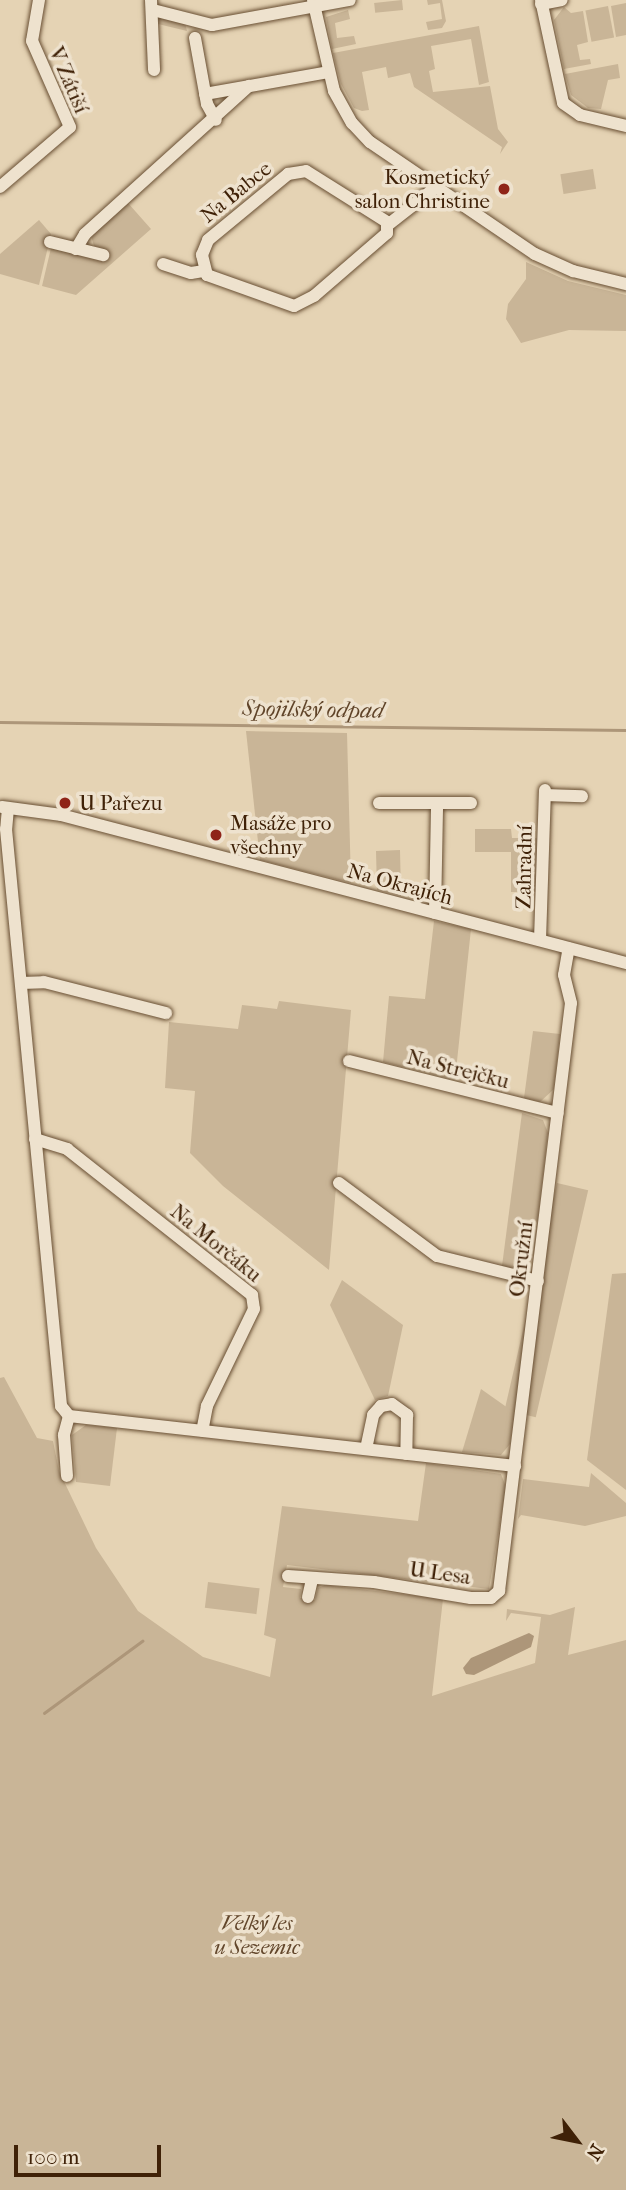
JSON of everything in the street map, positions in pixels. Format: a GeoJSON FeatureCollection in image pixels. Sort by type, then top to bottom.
{"type":"FeatureCollection","features":[{"type":"Feature","properties":{"kind":"street","name":"V Zátiší"},"geometry":{"type":"LineString","coordinates":[[0,187],[70,127],[32,41],[39,0]]}},
{"type":"Feature","properties":{"kind":"street"},"geometry":{"type":"LineString","coordinates":[[154,70],[152,5],[212,26],[314,4],[350,0]]}},
{"type":"Feature","properties":{"kind":"street"},"geometry":{"type":"LineString","coordinates":[[562,0],[541,2],[564,103],[580,115],[626,126]]}},
{"type":"Feature","properties":{"kind":"street"},"geometry":{"type":"LineString","coordinates":[[314,4],[328,72],[339,102],[360,132],[435,187],[547,260],[626,284]]}},
{"type":"Feature","properties":{"kind":"street"},"geometry":{"type":"LineString","coordinates":[[195,38],[205,94],[216,120]]}},
{"type":"Feature","properties":{"kind":"street"},"geometry":{"type":"LineString","coordinates":[[205,94],[328,72]]}},
{"type":"Feature","properties":{"kind":"street"},"geometry":{"type":"LineString","coordinates":[[76,249],[85,234],[216,120],[249,86]]}},
{"type":"Feature","properties":{"kind":"street","name":"Na Babce"},"geometry":{"type":"LineString","coordinates":[[204,271],[203,250],[208,240],[295,172],[319,176],[389,224]]}},
{"type":"Feature","properties":{"kind":"street"},"geometry":{"type":"LineString","coordinates":[[163,264],[191,273],[204,271],[217,282],[294,306],[314,296],[384,236],[389,224],[435,187]]}},
{"type":"Feature","properties":{"kind":"street"},"geometry":{"type":"LineString","coordinates":[[50,242],[103,255]]}},
{"type":"Feature","properties":{"kind":"street","name":"Zahradní"},"geometry":{"type":"LineString","coordinates":[[540,940],[545,793],[582,796]]}},
{"type":"Feature","properties":{"kind":"street"},"geometry":{"type":"LineString","coordinates":[[379,803],[471,803]]}},
{"type":"Feature","properties":{"kind":"street"},"geometry":{"type":"LineString","coordinates":[[435,912],[437,804]]}},
{"type":"Feature","properties":{"kind":"street"},"geometry":{"type":"LineString","coordinates":[[4,807],[61,1406],[69,1416],[516,1466]]}},
{"type":"Feature","properties":{"kind":"street","name":"Na Okrajích"},"geometry":{"type":"LineString","coordinates":[[4,807],[61,816],[626,963]]}},
{"type":"Feature","properties":{"kind":"street","name":"Okružní"},"geometry":{"type":"LineString","coordinates":[[516,1466],[571,1003],[565,975],[569,948]]}},
{"type":"Feature","properties":{"kind":"street"},"geometry":{"type":"LineString","coordinates":[[21,983],[44,982],[166,1013]]}},
{"type":"Feature","properties":{"kind":"street","name":"Na Strejčku"},"geometry":{"type":"LineString","coordinates":[[349,1061],[558,1113]]}},
{"type":"Feature","properties":{"kind":"street","name":"Na Morčáku"},"geometry":{"type":"LineString","coordinates":[[35,1139],[67,1149],[252,1295],[254,1309],[207,1406],[202,1431]]}},
{"type":"Feature","properties":{"kind":"street"},"geometry":{"type":"LineString","coordinates":[[340,1183],[438,1256],[538,1281]]}},
{"type":"Feature","properties":{"kind":"street"},"geometry":{"type":"LineString","coordinates":[[366,1449],[373,1415],[381,1406],[392,1404],[407,1415],[406,1454]]}},
{"type":"Feature","properties":{"kind":"street"},"geometry":{"type":"LineString","coordinates":[[68,1476],[64,1435],[69,1416]]}},
{"type":"Feature","properties":{"kind":"street","name":"U Lesa"},"geometry":{"type":"LineString","coordinates":[[288,1576],[312,1579],[330,1577],[438,1594],[495,1597],[501,1586],[502,1558],[512,1518],[516,1466]]}},
{"type":"Feature","properties":{"kind":"street"},"geometry":{"type":"LineString","coordinates":[[309,1597],[312,1579]]}},
{"type":"Feature","properties":{"kind":"green space"},"geometry":{"type":"Polygon","coordinates":[[[402,0],[403,10],[375,13],[374,3],[402,0]]]}},
{"type":"Feature","properties":{"kind":"green space"},"geometry":{"type":"Polygon","coordinates":[[[427,0],[442,0],[446,21],[442,28],[428,30],[426,22],[442,19],[440,3],[428,5],[427,0]]]}},
{"type":"Feature","properties":{"kind":"green space"},"geometry":{"type":"Polygon","coordinates":[[[626,3],[626,35],[616,37],[611,6],[626,3]]]}},
{"type":"Feature","properties":{"kind":"green space"},"geometry":{"type":"Polygon","coordinates":[[[608,6],[614,37],[592,42],[585,10],[608,6]]]}},
{"type":"Feature","properties":{"kind":"green space"},"geometry":{"type":"Polygon","coordinates":[[[564,7],[571,13],[583,11],[588,42],[577,45],[580,60],[590,59],[591,64],[564,69],[554,20],[564,7]]]}},
{"type":"Feature","properties":{"kind":"green space"},"geometry":{"type":"Polygon","coordinates":[[[348,10],[350,19],[335,23],[337,38],[354,36],[356,44],[332,49],[326,17],[348,10]]]}},
{"type":"Feature","properties":{"kind":"green space"},"geometry":{"type":"Polygon","coordinates":[[[159,15],[185,23],[187,31],[158,24],[159,15]]]}},
{"type":"Feature","properties":{"kind":"green space"},"geometry":{"type":"Polygon","coordinates":[[[479,26],[489,82],[479,85],[471,39],[431,46],[435,69],[429,71],[433,92],[490,86],[498,129],[508,142],[500,154],[502,147],[414,87],[410,73],[388,78],[386,67],[362,72],[369,110],[354,108],[341,84],[333,53],[479,26]]]}},
{"type":"Feature","properties":{"kind":"green space"},"geometry":{"type":"Polygon","coordinates":[[[618,64],[620,78],[608,80],[601,109],[588,108],[571,95],[565,74],[618,64]]]}},
{"type":"Feature","properties":{"kind":"green space"},"geometry":{"type":"Polygon","coordinates":[[[593,169],[596,189],[564,194],[560,174],[593,169]]]}},
{"type":"Feature","properties":{"kind":"green space"},"geometry":{"type":"Polygon","coordinates":[[[128,203],[151,229],[76,295],[42,286],[51,248],[103,261],[106,250],[94,246],[91,236],[128,203]]]}},
{"type":"Feature","properties":{"kind":"green space"},"geometry":{"type":"Polygon","coordinates":[[[39,220],[51,234],[39,285],[0,274],[0,254],[39,220]]]}},
{"type":"Feature","properties":{"kind":"green space"},"geometry":{"type":"Polygon","coordinates":[[[526,262],[568,281],[626,295],[626,331],[569,330],[521,343],[506,319],[508,304],[526,279],[526,262]]]}},
{"type":"Feature","properties":{"kind":"green space"},"geometry":{"type":"Polygon","coordinates":[[[246,731],[347,733],[351,883],[260,860],[246,731]]]}},
{"type":"Feature","properties":{"kind":"green space"},"geometry":{"type":"Polygon","coordinates":[[[475,829],[511,829],[512,838],[539,838],[538,892],[511,892],[511,852],[475,852],[475,829]]]}},
{"type":"Feature","properties":{"kind":"green space"},"geometry":{"type":"Polygon","coordinates":[[[400,850],[401,896],[377,890],[376,851],[400,850]]]}},
{"type":"Feature","properties":{"kind":"green space"},"geometry":{"type":"Polygon","coordinates":[[[434,921],[471,929],[455,1080],[383,1062],[389,996],[425,999],[434,921]]]}},
{"type":"Feature","properties":{"kind":"green space"},"geometry":{"type":"Polygon","coordinates":[[[279,1001],[351,1010],[329,1270],[223,1186],[190,1153],[195,1091],[165,1088],[169,1022],[238,1029],[242,1005],[277,1009],[279,1001]]]}},
{"type":"Feature","properties":{"kind":"green space"},"geometry":{"type":"Polygon","coordinates":[[[533,1031],[560,1034],[554,1089],[540,1102],[524,1098],[533,1031]]]}},
{"type":"Feature","properties":{"kind":"green space"},"geometry":{"type":"Polygon","coordinates":[[[522,1113],[543,1120],[548,1133],[534,1253],[530,1263],[512,1269],[502,1266],[522,1113]]]}},
{"type":"Feature","properties":{"kind":"green space"},"geometry":{"type":"Polygon","coordinates":[[[557,1183],[588,1190],[536,1417],[505,1410],[557,1183]]]}},
{"type":"Feature","properties":{"kind":"green space"},"geometry":{"type":"Polygon","coordinates":[[[626,1273],[626,1490],[587,1460],[612,1274],[626,1273]]]}},
{"type":"Feature","properties":{"kind":"green space"},"geometry":{"type":"Polygon","coordinates":[[[342,1280],[403,1325],[388,1396],[375,1400],[330,1305],[342,1280]]]}},
{"type":"Feature","properties":{"kind":"green space","name":"Velký les u Sezemic"},"geometry":{"type":"Polygon","coordinates":[[[4,1377],[37,1438],[53,1441],[59,1471],[96,1548],[138,1611],[203,1657],[270,1677],[276,1639],[264,1635],[282,1506],[418,1521],[426,1463],[501,1474],[506,1487],[489,1589],[287,1565],[283,1587],[301,1589],[300,1598],[315,1600],[318,1588],[325,1585],[443,1599],[432,1696],[535,1663],[541,1617],[511,1613],[506,1621],[507,1609],[550,1615],[575,1607],[568,1655],[626,1640],[626,2190],[0,2190],[0,1378],[4,1377]]]}},
{"type":"Feature","properties":{"kind":"green space"},"geometry":{"type":"Polygon","coordinates":[[[481,1389],[515,1413],[510,1444],[501,1455],[462,1452],[481,1389]]]}},
{"type":"Feature","properties":{"kind":"green space"},"geometry":{"type":"Polygon","coordinates":[[[86,1425],[117,1428],[110,1486],[76,1482],[72,1435],[86,1425]]]}},
{"type":"Feature","properties":{"kind":"green space"},"geometry":{"type":"Polygon","coordinates":[[[591,1473],[626,1503],[626,1516],[585,1526],[521,1515],[518,1519],[523,1479],[589,1487],[591,1473]]]}},
{"type":"Feature","properties":{"kind":"green space"},"geometry":{"type":"Polygon","coordinates":[[[208,1582],[260,1588],[256,1614],[205,1608],[208,1582]]]}},
{"type":"Feature","properties":{"kind":"shaded area"},"geometry":{"type":"Polygon","coordinates":[[[529,1633],[534,1636],[531,1647],[474,1675],[466,1674],[463,1668],[471,1658],[529,1633]]]}},
{"type":"Feature","properties":{"kind":"waterway","name":"Spojilský odpad"},"geometry":{"type":"LineString","coordinates":[[0,722],[626,730]]}},
{"type":"Feature","properties":{"kind":"waterway"},"geometry":{"type":"LineString","coordinates":[[44,1713],[142,1641]]}},
{"type":"Feature","properties":{"kind":"place","name":"Kosmetický salon Christine"},"geometry":{"type":"Point","coordinates":[504,189]}},
{"type":"Feature","properties":{"kind":"place","name":"U Pařezu"},"geometry":{"type":"Point","coordinates":[65,803]}},
{"type":"Feature","properties":{"kind":"place","name":"Masáže pro všechny"},"geometry":{"type":"Point","coordinates":[216,835]}}]}
